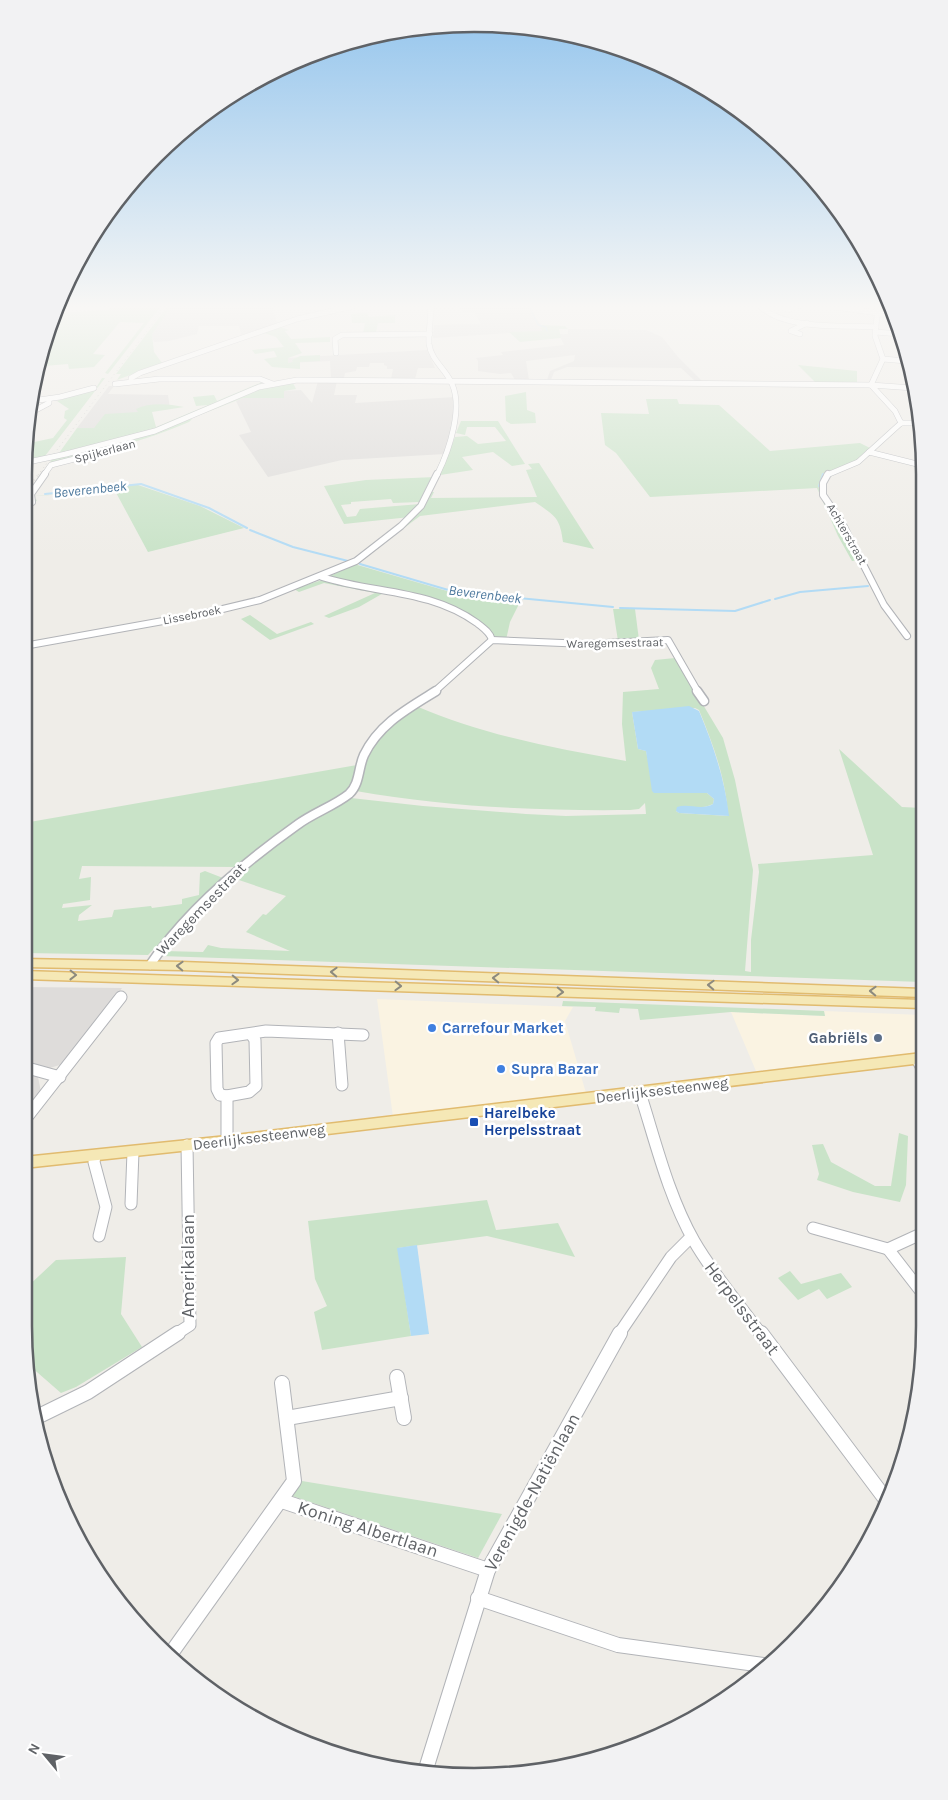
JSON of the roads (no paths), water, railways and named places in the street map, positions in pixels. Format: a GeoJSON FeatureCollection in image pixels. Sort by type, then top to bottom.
{"type":"FeatureCollection","features":[{"type":"Feature","properties":{"kind":"main road"},"geometry":{"type":"LineString","coordinates":[[32,963],[150,965],[916,993]]}},
{"type":"Feature","properties":{"kind":"main road"},"geometry":{"type":"LineString","coordinates":[[32,975],[916,1004]]}},
{"type":"Feature","properties":{"kind":"main road","name":"Deerlijksesteenweg"},"geometry":{"type":"LineString","coordinates":[[32,1162],[916,1063]]}},
{"type":"Feature","properties":{"kind":"street"},"geometry":{"type":"LineString","coordinates":[[39,400],[86,390]]}},
{"type":"Feature","properties":{"kind":"street","name":"Spijkerlaan"},"geometry":{"type":"LineString","coordinates":[[32,461],[143,435],[253,390]]}},
{"type":"Feature","properties":{"kind":"street"},"geometry":{"type":"LineString","coordinates":[[353,563],[370,552],[415,514],[434,482],[454,433],[456,401],[454,390]]}},
{"type":"Feature","properties":{"kind":"street"},"geometry":{"type":"LineString","coordinates":[[876,390],[895,411],[901,423],[913,423]]}},
{"type":"Feature","properties":{"kind":"street"},"geometry":{"type":"LineString","coordinates":[[37,409],[49,403],[49,399]]}},
{"type":"Feature","properties":{"kind":"street","name":"Spijkerlaan"},"geometry":{"type":"LineString","coordinates":[[32,491],[51,465],[112,450],[155,436],[194,419],[190,417]]}},
{"type":"Feature","properties":{"kind":"street","name":"Achterstraat"},"geometry":{"type":"LineString","coordinates":[[901,423],[858,462],[828,474],[822,489],[865,565],[880,598],[907,636]]}},
{"type":"Feature","properties":{"kind":"street"},"geometry":{"type":"LineString","coordinates":[[870,452],[916,464]]}},
{"type":"Feature","properties":{"kind":"street","name":"Lissebroek"},"geometry":{"type":"LineString","coordinates":[[32,645],[244,605],[322,577],[353,563]]}},
{"type":"Feature","properties":{"kind":"street"},"geometry":{"type":"LineString","coordinates":[[322,577],[436,599],[478,623],[493,637],[492,640]]}},
{"type":"Feature","properties":{"kind":"street","name":"Waregemsestraat"},"geometry":{"type":"LineString","coordinates":[[150,965],[162,947],[230,876],[298,824],[350,793],[357,782],[363,757],[378,732],[395,716],[443,685],[492,640],[586,644],[668,640],[685,673],[704,701]]}},
{"type":"Feature","properties":{"kind":"street"},"geometry":{"type":"LineString","coordinates":[[32,1111],[121,997]]}},
{"type":"Feature","properties":{"kind":"street"},"geometry":{"type":"LineString","coordinates":[[251,1034],[255,1040],[256,1086],[247,1093],[227,1096],[220,1095],[216,1089],[216,1042],[224,1035],[251,1034],[266,1030],[363,1035]]}},
{"type":"Feature","properties":{"kind":"street"},"geometry":{"type":"LineString","coordinates":[[338,1033],[342,1085]]}},
{"type":"Feature","properties":{"kind":"street"},"geometry":{"type":"LineString","coordinates":[[32,1069],[60,1077]]}},
{"type":"Feature","properties":{"kind":"street","name":"Herpelsstraat"},"geometry":{"type":"LineString","coordinates":[[640,1093],[677,1208],[691,1237],[704,1258],[882,1495]]}},
{"type":"Feature","properties":{"kind":"street"},"geometry":{"type":"LineString","coordinates":[[227,1096],[227,1141]]}},
{"type":"Feature","properties":{"kind":"street","name":"Amerikalaan"},"geometry":{"type":"LineString","coordinates":[[43,1420],[190,1326],[188,1146]]}},
{"type":"Feature","properties":{"kind":"street"},"geometry":{"type":"LineString","coordinates":[[131,1204],[133,1152]]}},
{"type":"Feature","properties":{"kind":"street"},"geometry":{"type":"LineString","coordinates":[[94,1156],[106,1207],[99,1236]]}},
{"type":"Feature","properties":{"kind":"street"},"geometry":{"type":"LineString","coordinates":[[813,1228],[888,1249],[916,1285]]}},
{"type":"Feature","properties":{"kind":"street"},"geometry":{"type":"LineString","coordinates":[[888,1249],[916,1236]]}},
{"type":"Feature","properties":{"kind":"street","name":"Verenigde-Natiënlaan"},"geometry":{"type":"LineString","coordinates":[[427,1765],[488,1570],[623,1328],[672,1257],[691,1237]]}},
{"type":"Feature","properties":{"kind":"street"},"geometry":{"type":"LineString","coordinates":[[397,1377],[404,1418]]}},
{"type":"Feature","properties":{"kind":"street"},"geometry":{"type":"LineString","coordinates":[[282,1383],[294,1481],[282,1501]]}},
{"type":"Feature","properties":{"kind":"street","name":"Amerikalaan"},"geometry":{"type":"LineString","coordinates":[[42,1415],[88,1392]]}},
{"type":"Feature","properties":{"kind":"street"},"geometry":{"type":"LineString","coordinates":[[287,1418],[401,1398]]}},
{"type":"Feature","properties":{"kind":"street","name":"Koning Albertlaan"},"geometry":{"type":"LineString","coordinates":[[174,1649],[282,1501],[488,1570]]}},
{"type":"Feature","properties":{"kind":"street"},"geometry":{"type":"LineString","coordinates":[[478,1598],[618,1645],[757,1664]]}},
{"type":"Feature","properties":{"kind":"water"},"geometry":{"type":"Polygon","coordinates":[[[689,706],[699,711],[709,736],[718,762],[729,816],[679,813],[676,811],[677,807],[682,806],[704,807],[713,804],[714,799],[707,793],[654,793],[652,791],[646,751],[638,749],[632,712],[689,706]]]}},
{"type":"Feature","properties":{"kind":"water"},"geometry":{"type":"Polygon","coordinates":[[[417,1245],[429,1334],[411,1336],[397,1248],[417,1245]]]}},
{"type":"Feature","properties":{"kind":"waterway","name":"Beverenbeek"},"geometry":{"type":"LineString","coordinates":[[819,486],[823,474]]}},
{"type":"Feature","properties":{"kind":"waterway","name":"Beverenbeek"},"geometry":{"type":"LineString","coordinates":[[45,494],[141,484],[209,508],[247,528]]}},
{"type":"Feature","properties":{"kind":"waterway","name":"Beverenbeek"},"geometry":{"type":"LineString","coordinates":[[250,530],[293,547],[348,561]]}},
{"type":"Feature","properties":{"kind":"waterway","name":"Beverenbeek"},"geometry":{"type":"LineString","coordinates":[[360,564],[455,592],[613,607]]}},
{"type":"Feature","properties":{"kind":"waterway","name":"Beverenbeek"},"geometry":{"type":"LineString","coordinates":[[775,599],[800,592],[868,586]]}},
{"type":"Feature","properties":{"kind":"waterway","name":"Beverenbeek"},"geometry":{"type":"LineString","coordinates":[[620,608],[735,611],[770,600]]}},
{"type":"Feature","properties":{"kind":"railway"},"geometry":{"type":"LineString","coordinates":[[38,475],[102,390]]}},
{"type":"Feature","properties":{"kind":"railway"},"geometry":{"type":"LineString","coordinates":[[32,483],[39,474]]}},
{"type":"Feature","properties":{"kind":"place","name":"Carrefour Market"},"geometry":{"type":"Point","coordinates":[432,1028]}},
{"type":"Feature","properties":{"kind":"place","name":"Gabriëls"},"geometry":{"type":"Point","coordinates":[878,1038]}},
{"type":"Feature","properties":{"kind":"place","name":"Supra Bazar"},"geometry":{"type":"Point","coordinates":[501,1069]}},
{"type":"Feature","properties":{"kind":"place","name":"Harelbeke Herpelsstraat"},"geometry":{"type":"Point","coordinates":[474,1122]}}]}
